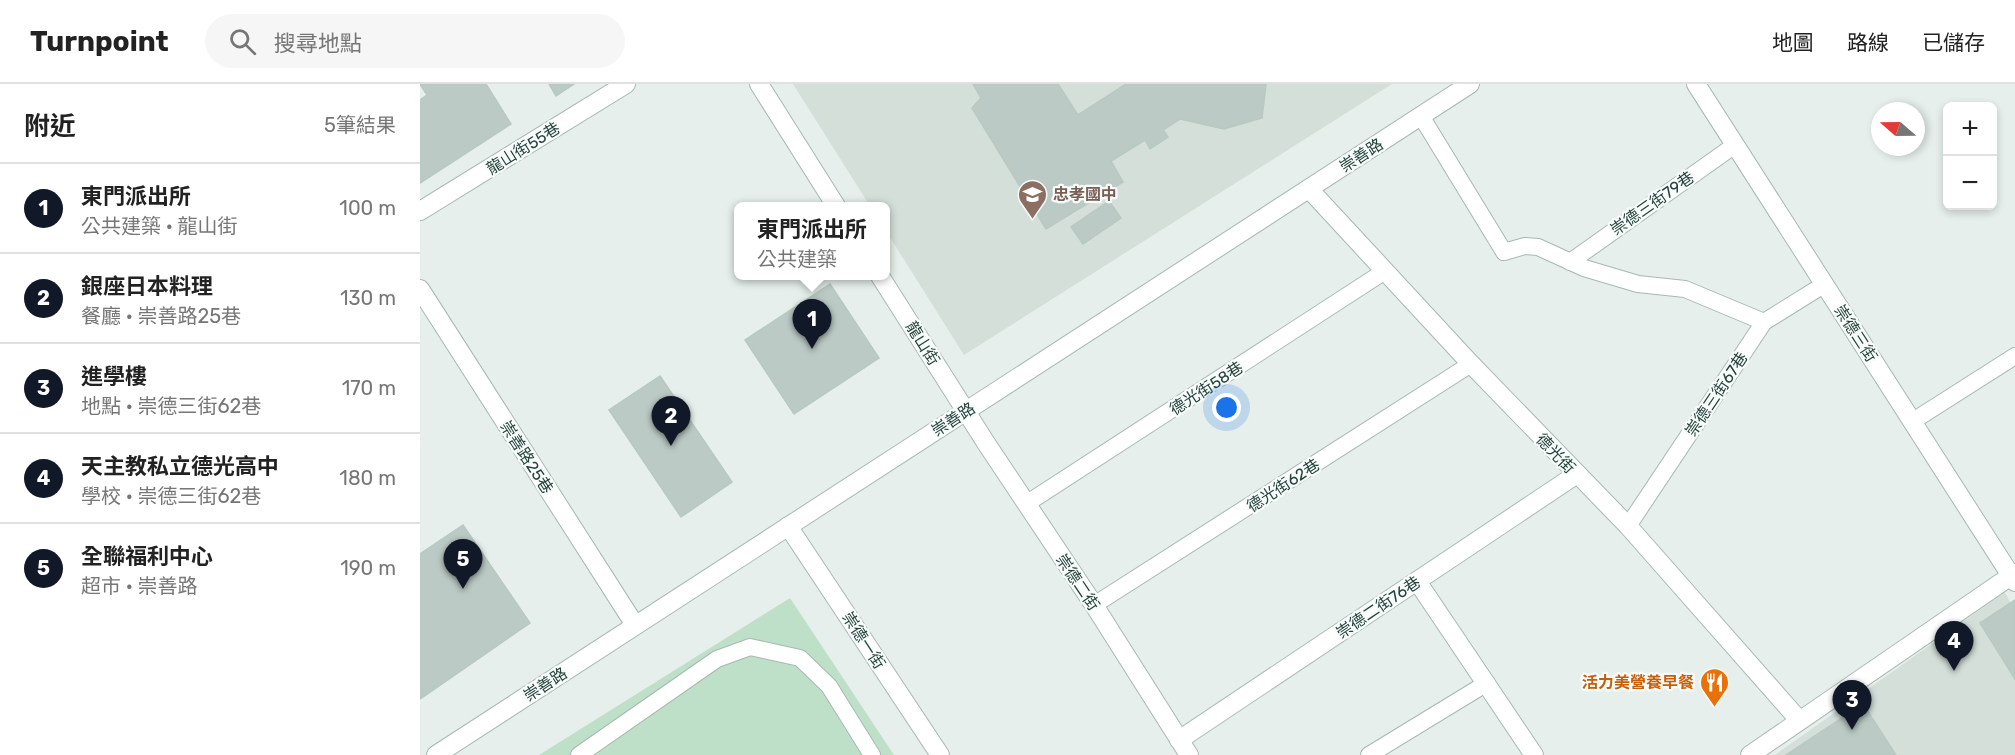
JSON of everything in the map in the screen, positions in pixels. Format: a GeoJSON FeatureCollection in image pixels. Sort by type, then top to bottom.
{"type":"FeatureCollection","features":[{"type":"Feature","properties":{"kind":"street","name":"龍山街55巷"},"geometry":{"type":"LineString","coordinates":[[420,211],[626,84]]}},
{"type":"Feature","properties":{"kind":"street"},"geometry":{"type":"LineString","coordinates":[[759,84],[833,202]]}},
{"type":"Feature","properties":{"kind":"street","name":"崇善路"},"geometry":{"type":"LineString","coordinates":[[436,755],[1470,84]]}},
{"type":"Feature","properties":{"kind":"street","name":"崇德三街"},"geometry":{"type":"LineString","coordinates":[[1696,84],[2014,577]]}},
{"type":"Feature","properties":{"kind":"street","name":"德光街"},"geometry":{"type":"LineString","coordinates":[[1309,189],[1471,364],[1628,526],[1799,720]]}},
{"type":"Feature","properties":{"kind":"street","name":"龍山街"},"geometry":{"type":"LineString","coordinates":[[883,280],[965,411]]}},
{"type":"Feature","properties":{"kind":"street","name":"崇善路25巷"},"geometry":{"type":"LineString","coordinates":[[420,289],[635,625]]}},
{"type":"Feature","properties":{"kind":"street","name":"崇德二街"},"geometry":{"type":"LineString","coordinates":[[965,411],[1094,605],[1184,747]]}},
{"type":"Feature","properties":{"kind":"street","name":"崇德二街76巷"},"geometry":{"type":"LineString","coordinates":[[1184,747],[1417,581],[1577,474]]}},
{"type":"Feature","properties":{"kind":"street","name":"崇德一街"},"geometry":{"type":"LineString","coordinates":[[788,526],[940,755]]}},
{"type":"Feature","properties":{"kind":"street"},"geometry":{"type":"LineString","coordinates":[[1750,755],[2014,577]]}},
{"type":"Feature","properties":{"kind":"street"},"geometry":{"type":"LineString","coordinates":[[1417,581],[1534,755]]}},
{"type":"Feature","properties":{"kind":"lane"},"geometry":{"type":"LineString","coordinates":[[1421,116],[1504,252],[1525,246],[1538,247],[1584,268],[1638,284],[1685,289],[1764,322]]}},
{"type":"Feature","properties":{"kind":"lane","name":"崇德三街79巷"},"geometry":{"type":"LineString","coordinates":[[1570,262],[1734,145]]}},
{"type":"Feature","properties":{"kind":"lane","name":"德光街58巷"},"geometry":{"type":"LineString","coordinates":[[1026,504],[1385,271]]}},
{"type":"Feature","properties":{"kind":"lane","name":"崇德三街67巷"},"geometry":{"type":"LineString","coordinates":[[1628,526],[1764,322],[1825,284]]}},
{"type":"Feature","properties":{"kind":"lane"},"geometry":{"type":"LineString","coordinates":[[1913,421],[2015,356]]}},
{"type":"Feature","properties":{"kind":"lane","name":"德光街62巷"},"geometry":{"type":"LineString","coordinates":[[1094,605],[1471,364]]}},
{"type":"Feature","properties":{"kind":"lane"},"geometry":{"type":"LineString","coordinates":[[579,755],[717,659],[750,647],[800,658],[830,686],[872,755]]}},
{"type":"Feature","properties":{"kind":"lane"},"geometry":{"type":"LineString","coordinates":[[1369,755],[1487,684]]}},
{"type":"Feature","properties":{"kind":"shaded area","name":"忠孝國中"},"geometry":{"type":"Polygon","coordinates":[[[793,84],[1392,84],[964,355],[890,237],[890,202],[867,202],[793,84]]]}},
{"type":"Feature","properties":{"kind":"shaded area"},"geometry":{"type":"Polygon","coordinates":[[[2005,592],[2015,612],[2015,755],[1775,755],[2005,592]]]}},
{"type":"Feature","properties":{"kind":"green space"},"geometry":{"type":"Polygon","coordinates":[[[790,598],[894,755],[539,755],[790,598]]]}},
{"type":"Feature","properties":{"kind":"building"},"geometry":{"type":"Polygon","coordinates":[[[420,84],[486,84],[511,124],[420,183],[420,100],[427,95],[420,84]]]}},
{"type":"Feature","properties":{"kind":"building"},"geometry":{"type":"Polygon","coordinates":[[[549,84],[574,84],[556,96],[549,84]]]}},
{"type":"Feature","properties":{"kind":"building"},"geometry":{"type":"Polygon","coordinates":[[[973,84],[1058,84],[1078,115],[1126,84],[1266,84],[1262,118],[1224,129],[1180,119],[1163,130],[1168,137],[1150,149],[1145,140],[1111,161],[1123,182],[1046,229],[972,108],[981,98],[973,84]]]}},
{"type":"Feature","properties":{"kind":"building"},"geometry":{"type":"Polygon","coordinates":[[[1109,201],[1121,218],[1083,244],[1071,227],[1109,201]]]}},
{"type":"Feature","properties":{"kind":"building"},"geometry":{"type":"Polygon","coordinates":[[[830,284],[879,358],[794,414],[745,340],[830,284]]]}},
{"type":"Feature","properties":{"kind":"building"},"geometry":{"type":"Polygon","coordinates":[[[660,376],[732,482],[681,517],[609,410],[660,376]]]}},
{"type":"Feature","properties":{"kind":"building"},"geometry":{"type":"Polygon","coordinates":[[[463,525],[530,623],[420,699],[420,554],[463,525]]]}},
{"type":"Feature","properties":{"kind":"building"},"geometry":{"type":"Polygon","coordinates":[[[2015,600],[2015,679],[1980,623],[2015,600]]]}},
{"type":"Feature","properties":{"kind":"building"},"geometry":{"type":"Polygon","coordinates":[[[1863,704],[1896,755],[1786,755],[1863,704]]]}},
{"type":"Feature","properties":{"kind":"place","name":"忠孝國中"},"geometry":{"type":"Point","coordinates":[1032,220]}},
{"type":"Feature","properties":{"kind":"place","name":"東門派出所"},"geometry":{"type":"Point","coordinates":[812,349]}},
{"type":"Feature","properties":{"kind":"place","name":"銀座日本料理"},"geometry":{"type":"Point","coordinates":[671,446]}},
{"type":"Feature","properties":{"kind":"place","name":"全聯福利中心"},"geometry":{"type":"Point","coordinates":[463,589]}},
{"type":"Feature","properties":{"kind":"place","name":"天主教私立德光高中"},"geometry":{"type":"Point","coordinates":[1954,671]}},
{"type":"Feature","properties":{"kind":"place","name":"活力美營養早餐"},"geometry":{"type":"Point","coordinates":[1715,708]}},
{"type":"Feature","properties":{"kind":"place","name":"進學樓"},"geometry":{"type":"Point","coordinates":[1852,730]}}]}
